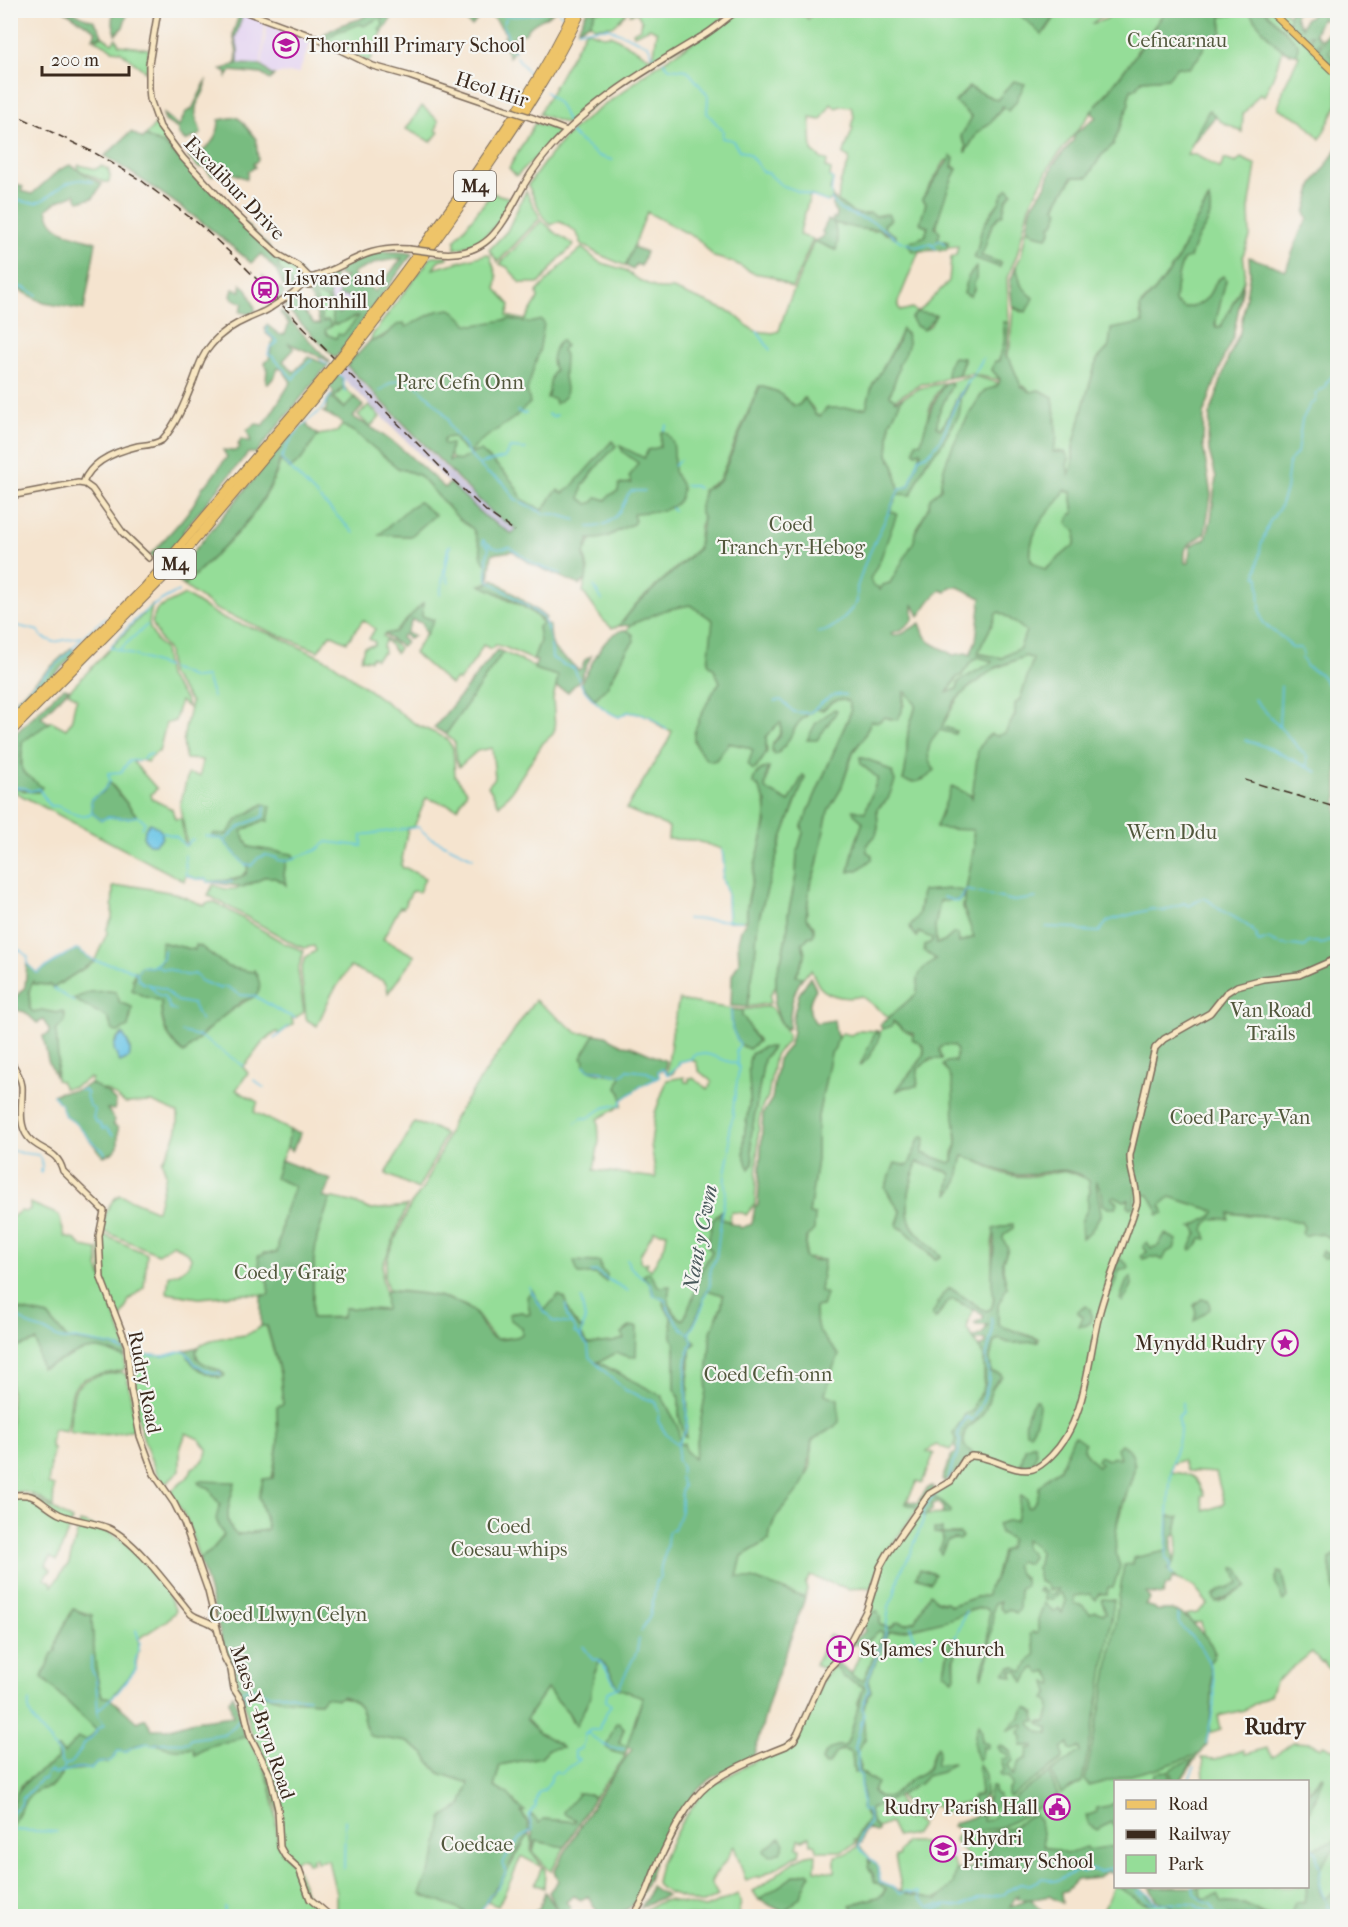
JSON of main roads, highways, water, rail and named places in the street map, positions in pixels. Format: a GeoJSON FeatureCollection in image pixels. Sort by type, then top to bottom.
{"type":"FeatureCollection","features":[{"type":"Feature","properties":{"kind":"highway","name":"M4"},"geometry":{"type":"LineString","coordinates":[[350,349],[506,129],[545,67],[574,10]]}},
{"type":"Feature","properties":{"kind":"highway","name":"M4"},"geometry":{"type":"LineString","coordinates":[[10,733],[165,576],[433,245],[516,126],[555,63],[582,10]]}},
{"type":"Feature","properties":{"kind":"highway","name":"M4"},"geometry":{"type":"LineString","coordinates":[[10,723],[145,587],[325,381]]}},
{"type":"Feature","properties":{"kind":"main road"},"geometry":{"type":"LineString","coordinates":[[1269,10],[1338,76]]}},
{"type":"Feature","properties":{"kind":"water"},"geometry":{"type":"Polygon","coordinates":[[[150,823],[162,832],[162,838],[155,844],[149,844],[144,839],[145,829],[150,823]]]}},
{"type":"Feature","properties":{"kind":"water"},"geometry":{"type":"Polygon","coordinates":[[[123,1034],[129,1046],[130,1055],[129,1058],[120,1062],[114,1047],[123,1034]]]}},
{"type":"Feature","properties":{"kind":"waterway"},"geometry":{"type":"LineString","coordinates":[[490,10],[504,15],[519,16],[549,10]]}},
{"type":"Feature","properties":{"kind":"waterway"},"geometry":{"type":"LineString","coordinates":[[556,10],[565,17]]}},
{"type":"Feature","properties":{"kind":"waterway"},"geometry":{"type":"LineString","coordinates":[[506,18],[503,26],[515,53]]}},
{"type":"Feature","properties":{"kind":"waterway"},"geometry":{"type":"LineString","coordinates":[[578,30],[608,28],[648,45],[653,56],[659,59]]}},
{"type":"Feature","properties":{"kind":"waterway"},"geometry":{"type":"LineString","coordinates":[[517,57],[532,78]]}},
{"type":"Feature","properties":{"kind":"waterway"},"geometry":{"type":"LineString","coordinates":[[663,61],[669,68],[687,70],[706,93],[707,113],[723,131],[722,138],[732,140],[739,150],[749,154],[763,172],[768,173],[781,185],[828,202]]}},
{"type":"Feature","properties":{"kind":"waterway"},"geometry":{"type":"LineString","coordinates":[[546,92],[559,104],[569,125]]}},
{"type":"Feature","properties":{"kind":"waterway"},"geometry":{"type":"LineString","coordinates":[[570,132],[597,155],[613,160]]}},
{"type":"Feature","properties":{"kind":"waterway"},"geometry":{"type":"LineString","coordinates":[[830,177],[833,179],[831,195]]}},
{"type":"Feature","properties":{"kind":"waterway"},"geometry":{"type":"LineString","coordinates":[[10,195],[33,203],[48,197],[69,182],[81,180],[93,182]]}},
{"type":"Feature","properties":{"kind":"waterway"},"geometry":{"type":"LineString","coordinates":[[831,199],[840,210],[875,223],[900,241],[917,247],[931,243],[936,249]]}},
{"type":"Feature","properties":{"kind":"waterway"},"geometry":{"type":"LineString","coordinates":[[934,244],[940,240],[945,244]]}},
{"type":"Feature","properties":{"kind":"waterway"},"geometry":{"type":"LineString","coordinates":[[10,284],[18,288],[23,287],[37,295]]}},
{"type":"Feature","properties":{"kind":"waterway"},"geometry":{"type":"LineString","coordinates":[[11,284],[13,291]]}},
{"type":"Feature","properties":{"kind":"waterway"},"geometry":{"type":"LineString","coordinates":[[267,327],[267,332],[278,342],[270,346],[268,355],[272,356],[293,379],[302,367],[312,360]]}},
{"type":"Feature","properties":{"kind":"waterway"},"geometry":{"type":"LineString","coordinates":[[757,331],[770,350]]}},
{"type":"Feature","properties":{"kind":"waterway"},"geometry":{"type":"LineString","coordinates":[[817,632],[834,626],[857,602],[857,587],[865,563],[899,490],[909,486],[919,458],[930,452],[941,438],[957,400],[983,358]]}},
{"type":"Feature","properties":{"kind":"waterway"},"geometry":{"type":"LineString","coordinates":[[321,360],[328,365]]}},
{"type":"Feature","properties":{"kind":"waterway"},"geometry":{"type":"LineString","coordinates":[[1303,655],[1300,648],[1292,648],[1261,619],[1259,578],[1256,575],[1261,545],[1269,523],[1280,507],[1286,490],[1289,462],[1297,453],[1302,420],[1310,405],[1316,401],[1318,392],[1325,388],[1326,383],[1335,373],[1335,365],[1338,362]]}},
{"type":"Feature","properties":{"kind":"waterway"},"geometry":{"type":"LineString","coordinates":[[338,374],[343,379],[345,392]]}},
{"type":"Feature","properties":{"kind":"waterway"},"geometry":{"type":"LineString","coordinates":[[380,391],[390,383],[408,377],[439,407],[473,459],[487,473],[503,482],[515,499],[545,514],[555,514],[576,520]]}},
{"type":"Feature","properties":{"kind":"waterway"},"geometry":{"type":"LineString","coordinates":[[318,497],[281,459],[292,438],[321,410],[331,395]]}},
{"type":"Feature","properties":{"kind":"waterway"},"geometry":{"type":"LineString","coordinates":[[518,411],[526,413]]}},
{"type":"Feature","properties":{"kind":"waterway"},"geometry":{"type":"LineString","coordinates":[[548,414],[552,417],[557,415]]}},
{"type":"Feature","properties":{"kind":"waterway"},"geometry":{"type":"LineString","coordinates":[[664,430],[667,425]]}},
{"type":"Feature","properties":{"kind":"waterway"},"geometry":{"type":"LineString","coordinates":[[480,464],[504,458],[510,448],[526,449]]}},
{"type":"Feature","properties":{"kind":"waterway"},"geometry":{"type":"LineString","coordinates":[[674,466],[680,460]]}},
{"type":"Feature","properties":{"kind":"waterway"},"geometry":{"type":"LineString","coordinates":[[685,485],[698,488]]}},
{"type":"Feature","properties":{"kind":"waterway"},"geometry":{"type":"LineString","coordinates":[[588,527],[604,525],[613,519],[631,491],[645,491]]}},
{"type":"Feature","properties":{"kind":"waterway"},"geometry":{"type":"LineString","coordinates":[[320,499],[354,533]]}},
{"type":"Feature","properties":{"kind":"waterway"},"geometry":{"type":"LineString","coordinates":[[671,508],[674,511]]}},
{"type":"Feature","properties":{"kind":"waterway"},"geometry":{"type":"LineString","coordinates":[[483,540],[483,543],[489,547],[487,579],[543,617],[552,658],[574,668],[579,680]]}},
{"type":"Feature","properties":{"kind":"waterway"},"geometry":{"type":"LineString","coordinates":[[483,540],[495,548],[509,547],[536,565],[562,574]]}},
{"type":"Feature","properties":{"kind":"waterway"},"geometry":{"type":"LineString","coordinates":[[449,583],[445,572],[450,545]]}},
{"type":"Feature","properties":{"kind":"waterway"},"geometry":{"type":"LineString","coordinates":[[440,595],[448,547]]}},
{"type":"Feature","properties":{"kind":"waterway"},"geometry":{"type":"LineString","coordinates":[[594,586],[602,600]]}},
{"type":"Feature","properties":{"kind":"waterway"},"geometry":{"type":"LineString","coordinates":[[167,667],[110,647],[141,614],[179,591]]}},
{"type":"Feature","properties":{"kind":"waterway"},"geometry":{"type":"LineString","coordinates":[[10,707],[68,654],[83,636],[105,618]]}},
{"type":"Feature","properties":{"kind":"waterway"},"geometry":{"type":"LineString","coordinates":[[10,624],[39,631],[42,637],[54,642],[80,637]]}},
{"type":"Feature","properties":{"kind":"waterway"},"geometry":{"type":"LineString","coordinates":[[119,650],[147,625]]}},
{"type":"Feature","properties":{"kind":"waterway"},"geometry":{"type":"LineString","coordinates":[[1302,658],[1307,667],[1320,674],[1338,699]]}},
{"type":"Feature","properties":{"kind":"waterway"},"geometry":{"type":"LineString","coordinates":[[170,668],[194,678],[206,677],[213,697]]}},
{"type":"Feature","properties":{"kind":"waterway"},"geometry":{"type":"LineString","coordinates":[[580,683],[596,703],[614,715],[619,717],[628,712],[649,716],[667,730]]}},
{"type":"Feature","properties":{"kind":"waterway"},"geometry":{"type":"LineString","coordinates":[[1279,727],[1281,686]]}},
{"type":"Feature","properties":{"kind":"waterway"},"geometry":{"type":"LineString","coordinates":[[775,701],[781,700],[794,712],[809,713],[834,695],[846,695]]}},
{"type":"Feature","properties":{"kind":"waterway"},"geometry":{"type":"LineString","coordinates":[[1254,699],[1307,757],[1307,767]]}},
{"type":"Feature","properties":{"kind":"waterway"},"geometry":{"type":"LineString","coordinates":[[1245,740],[1269,748],[1317,772]]}},
{"type":"Feature","properties":{"kind":"waterway"},"geometry":{"type":"LineString","coordinates":[[92,812],[91,799],[100,794],[110,781],[108,773],[121,772],[129,761],[143,760],[145,756],[152,754]]}},
{"type":"Feature","properties":{"kind":"waterway"},"geometry":{"type":"LineString","coordinates":[[10,778],[14,787],[30,791],[39,789],[50,806],[60,807],[74,814],[92,813],[101,820],[107,817],[137,816],[145,822],[142,828]]}},
{"type":"Feature","properties":{"kind":"waterway"},"geometry":{"type":"LineString","coordinates":[[225,840],[241,826],[264,816],[265,806]]}},
{"type":"Feature","properties":{"kind":"waterway"},"geometry":{"type":"LineString","coordinates":[[206,836],[221,838],[246,866],[249,864],[251,866],[258,858],[266,855],[286,861],[317,850],[327,842],[362,846],[362,835],[418,827],[429,837],[473,858]]}},
{"type":"Feature","properties":{"kind":"waterway"},"geometry":{"type":"LineString","coordinates":[[162,832],[177,837],[185,846],[193,840]]}},
{"type":"Feature","properties":{"kind":"waterway"},"geometry":{"type":"LineString","coordinates":[[722,849],[724,866],[722,879],[727,892],[728,921]]}},
{"type":"Feature","properties":{"kind":"waterway"},"geometry":{"type":"LineString","coordinates":[[185,855],[186,875],[196,879],[206,879],[208,882],[232,882]]}},
{"type":"Feature","properties":{"kind":"waterway"},"geometry":{"type":"LineString","coordinates":[[943,897],[958,900],[958,902],[966,890],[1014,901],[1036,898]]}},
{"type":"Feature","properties":{"kind":"waterway"},"geometry":{"type":"LineString","coordinates":[[1046,927],[1077,928],[1080,931],[1099,932],[1108,921],[1114,919],[1152,909],[1164,911],[1184,903],[1189,906],[1203,898],[1248,927],[1257,935],[1259,942],[1268,939],[1272,942],[1304,947],[1309,942],[1320,944],[1332,942],[1338,937]]}},
{"type":"Feature","properties":{"kind":"waterway"},"geometry":{"type":"LineString","coordinates":[[687,919],[742,921]]}},
{"type":"Feature","properties":{"kind":"waterway"},"geometry":{"type":"LineString","coordinates":[[10,951],[20,950],[28,957],[27,964],[37,973],[77,949],[95,961],[124,967],[137,973],[141,966],[152,967],[154,965],[183,974],[195,974],[201,981],[221,989],[221,987],[228,987],[240,995],[255,996],[295,1018]]}},
{"type":"Feature","properties":{"kind":"waterway"},"geometry":{"type":"LineString","coordinates":[[156,964],[163,958],[164,950]]}},
{"type":"Feature","properties":{"kind":"waterway"},"geometry":{"type":"LineString","coordinates":[[137,973],[138,979],[143,983],[164,989],[177,1001],[193,1004],[201,1021]]}},
{"type":"Feature","properties":{"kind":"waterway"},"geometry":{"type":"LineString","coordinates":[[148,984],[160,996],[164,996],[170,1008],[176,1011]]}},
{"type":"Feature","properties":{"kind":"waterway"},"geometry":{"type":"LineString","coordinates":[[53,988],[74,1002]]}},
{"type":"Feature","properties":{"kind":"waterway"},"geometry":{"type":"LineString","coordinates":[[731,1009],[732,1029],[740,1045],[736,1051],[738,1064]]}},
{"type":"Feature","properties":{"kind":"waterway"},"geometry":{"type":"LineString","coordinates":[[274,1039],[289,1026]]}},
{"type":"Feature","properties":{"kind":"waterway"},"geometry":{"type":"LineString","coordinates":[[182,1032],[199,1036],[244,1066]]}},
{"type":"Feature","properties":{"kind":"waterway","name":"Nant y Cwm"},"geometry":{"type":"LineString","coordinates":[[575,1123],[603,1108],[620,1106],[622,1100],[641,1086],[659,1077],[658,1071],[663,1069],[668,1075],[679,1065],[679,1062],[691,1059],[693,1055],[709,1055],[735,1063],[739,1067],[733,1118],[729,1129],[730,1147],[725,1175],[726,1190],[716,1259],[710,1268],[710,1285],[703,1299],[704,1303],[689,1333],[693,1342],[689,1349],[686,1370],[687,1420],[686,1429],[678,1445],[677,1459],[682,1468],[681,1511],[674,1530],[669,1531],[661,1567],[661,1578],[657,1580],[650,1616],[641,1631]]}},
{"type":"Feature","properties":{"kind":"waterway"},"geometry":{"type":"LineString","coordinates":[[584,1065],[590,1070],[614,1075],[622,1075],[627,1070],[647,1072],[655,1077]]}},
{"type":"Feature","properties":{"kind":"waterway"},"geometry":{"type":"LineString","coordinates":[[254,1080],[264,1088]]}},
{"type":"Feature","properties":{"kind":"waterway"},"geometry":{"type":"LineString","coordinates":[[79,1090],[84,1090],[88,1094],[86,1096],[89,1105],[95,1110],[93,1118],[103,1129],[106,1128],[113,1135]]}},
{"type":"Feature","properties":{"kind":"waterway"},"geometry":{"type":"LineString","coordinates":[[53,1095],[60,1103],[65,1116],[77,1124],[105,1154]]}},
{"type":"Feature","properties":{"kind":"waterway"},"geometry":{"type":"LineString","coordinates":[[10,1150],[39,1155],[42,1165],[41,1173]]}},
{"type":"Feature","properties":{"kind":"waterway"},"geometry":{"type":"LineString","coordinates":[[627,1259],[629,1266],[650,1284],[654,1295],[665,1300],[668,1309],[681,1328],[688,1333]]}},
{"type":"Feature","properties":{"kind":"waterway"},"geometry":{"type":"LineString","coordinates":[[591,1272],[596,1271],[628,1291]]}},
{"type":"Feature","properties":{"kind":"waterway"},"geometry":{"type":"LineString","coordinates":[[529,1287],[552,1321],[571,1324],[576,1330],[574,1333],[577,1333],[588,1346],[589,1357],[625,1390],[655,1402],[659,1412],[658,1421],[666,1434],[677,1444]]}},
{"type":"Feature","properties":{"kind":"waterway"},"geometry":{"type":"LineString","coordinates":[[581,1299],[585,1319],[581,1336]]}},
{"type":"Feature","properties":{"kind":"waterway"},"geometry":{"type":"LineString","coordinates":[[566,1305],[567,1317],[572,1325]]}},
{"type":"Feature","properties":{"kind":"waterway"},"geometry":{"type":"LineString","coordinates":[[10,1311],[30,1326],[63,1340],[75,1339],[114,1346],[124,1351]]}},
{"type":"Feature","properties":{"kind":"waterway"},"geometry":{"type":"LineString","coordinates":[[949,1479],[953,1462],[958,1455],[959,1429],[966,1417],[972,1420],[975,1416],[986,1391],[989,1377],[987,1357],[992,1331],[991,1317]]}},
{"type":"Feature","properties":{"kind":"waterway"},"geometry":{"type":"LineString","coordinates":[[131,1354],[164,1356],[183,1351],[195,1364],[216,1374],[219,1372],[221,1375]]}},
{"type":"Feature","properties":{"kind":"waterway"},"geometry":{"type":"LineString","coordinates":[[1173,1575],[1170,1572],[1171,1564],[1166,1558],[1172,1465],[1179,1438],[1178,1417],[1182,1412],[1182,1402]]}},
{"type":"Feature","properties":{"kind":"waterway"},"geometry":{"type":"LineString","coordinates":[[946,1486],[931,1498],[924,1510],[923,1520],[911,1553],[900,1573],[889,1606],[885,1636],[866,1683],[869,1690],[862,1707],[864,1713],[855,1748],[858,1753],[857,1772],[861,1776],[862,1810],[867,1810],[870,1822],[861,1834],[859,1848],[877,1865],[880,1882],[894,1888],[900,1894],[906,1891],[919,1892],[920,1899],[930,1907],[963,1906],[978,1899],[1005,1894],[1022,1883],[1029,1885],[1043,1878],[1055,1881],[1077,1871],[1084,1872],[1090,1869],[1100,1872],[1110,1868],[1114,1872]]}},
{"type":"Feature","properties":{"kind":"waterway"},"geometry":{"type":"LineString","coordinates":[[955,1638],[966,1611]]}},
{"type":"Feature","properties":{"kind":"waterway"},"geometry":{"type":"LineString","coordinates":[[1177,1614],[1179,1623],[1201,1648],[1214,1680],[1215,1700],[1206,1744]]}},
{"type":"Feature","properties":{"kind":"waterway"},"geometry":{"type":"LineString","coordinates":[[910,1626],[921,1653]]}},
{"type":"Feature","properties":{"kind":"waterway"},"geometry":{"type":"LineString","coordinates":[[99,1709],[118,1692],[136,1669],[135,1663],[140,1643],[136,1630]]}},
{"type":"Feature","properties":{"kind":"waterway","name":"Nant y Cwm"},"geometry":{"type":"LineString","coordinates":[[479,1916],[490,1894],[497,1889],[506,1872],[502,1864],[511,1849],[532,1830],[529,1816],[536,1806],[538,1793],[545,1789],[556,1771],[560,1774],[578,1761],[574,1751],[580,1749],[584,1742],[584,1735],[590,1730],[599,1730],[611,1705],[606,1701],[607,1692],[619,1687],[637,1651],[639,1638]]}},
{"type":"Feature","properties":{"kind":"waterway"},"geometry":{"type":"LineString","coordinates":[[10,1643],[16,1639]]}},
{"type":"Feature","properties":{"kind":"waterway"},"geometry":{"type":"LineString","coordinates":[[583,1646],[593,1660],[598,1659],[616,1686]]}},
{"type":"Feature","properties":{"kind":"waterway"},"geometry":{"type":"LineString","coordinates":[[63,1770],[97,1729],[104,1725],[98,1715],[96,1678],[91,1669],[91,1656]]}},
{"type":"Feature","properties":{"kind":"waterway"},"geometry":{"type":"LineString","coordinates":[[245,1700],[241,1693],[245,1689],[309,1698]]}},
{"type":"Feature","properties":{"kind":"waterway"},"geometry":{"type":"LineString","coordinates":[[29,1701],[32,1718],[51,1741],[52,1746],[60,1753],[64,1766]]}},
{"type":"Feature","properties":{"kind":"waterway"},"geometry":{"type":"LineString","coordinates":[[10,1817],[21,1805],[23,1798],[41,1779],[45,1780],[47,1773],[51,1771],[54,1774],[77,1768],[91,1769],[97,1763],[112,1760],[118,1751],[126,1752],[133,1747],[148,1743],[152,1745],[189,1742],[191,1739],[223,1734],[233,1728],[242,1715]]}},
{"type":"Feature","properties":{"kind":"waterway","name":"Nant y Cwm"},"geometry":{"type":"LineString","coordinates":[[585,1735],[588,1733],[611,1748],[624,1749]]}},
{"type":"Feature","properties":{"kind":"waterway"},"geometry":{"type":"LineString","coordinates":[[1189,1780],[1194,1767]]}},
{"type":"Feature","properties":{"kind":"waterway"},"geometry":{"type":"LineString","coordinates":[[344,1868],[345,1820]]}},
{"type":"Feature","properties":{"kind":"waterway"},"geometry":{"type":"LineString","coordinates":[[10,1830],[57,1832]]}},
{"type":"Feature","properties":{"kind":"waterway"},"geometry":{"type":"LineString","coordinates":[[1309,1843],[1317,1853],[1320,1888],[1331,1916]]}},
{"type":"Feature","properties":{"kind":"waterway"},"geometry":{"type":"LineString","coordinates":[[1135,1888],[1151,1903],[1193,1904],[1209,1913],[1223,1916]]}},
{"type":"Feature","properties":{"kind":"waterway"},"geometry":{"type":"LineString","coordinates":[[1140,1888],[1157,1903]]}},
{"type":"Feature","properties":{"kind":"waterway"},"geometry":{"type":"LineString","coordinates":[[1193,1888],[1194,1894],[1211,1904],[1215,1913]]}},
{"type":"Feature","properties":{"kind":"waterway"},"geometry":{"type":"LineString","coordinates":[[224,1916],[225,1907]]}},
{"type":"Feature","properties":{"kind":"waterway"},"geometry":{"type":"LineString","coordinates":[[926,1916],[933,1913],[935,1909],[945,1907]]}},
{"type":"Feature","properties":{"kind":"railway"},"geometry":{"type":"LineString","coordinates":[[10,112],[95,153],[142,181],[200,225],[238,260],[455,482],[487,512],[515,531]]}},
{"type":"Feature","properties":{"kind":"railway"},"geometry":{"type":"LineString","coordinates":[[1245,780],[1338,808]]}},
{"type":"Feature","properties":{"kind":"place","name":"Thornhill Primary School"},"geometry":{"type":"Point","coordinates":[286,45]}},
{"type":"Feature","properties":{"kind":"place","name":"Lisvane and Thornhill"},"geometry":{"type":"Point","coordinates":[265,290]}},
{"type":"Feature","properties":{"kind":"place","name":"Mynydd Rudry"},"geometry":{"type":"Point","coordinates":[1285,1343]}},
{"type":"Feature","properties":{"kind":"place","name":"St James' Church"},"geometry":{"type":"Point","coordinates":[840,1649]}},
{"type":"Feature","properties":{"kind":"place","name":"Rudry Parish Hall"},"geometry":{"type":"Point","coordinates":[1057,1807]}},
{"type":"Feature","properties":{"kind":"place","name":"Rhydri Primary School"},"geometry":{"type":"Point","coordinates":[943,1849]}},
{"type":"Feature","properties":{"kind":"district","name":"Rudry"},"geometry":{"type":"Point","coordinates":[1275,1726]}},
{"type":"Feature","properties":{"kind":"park label","name":"Cefncarnau"},"geometry":{"type":"Point","coordinates":[1177,40]}},
{"type":"Feature","properties":{"kind":"park label","name":"Parc Cefn Onn"},"geometry":{"type":"Point","coordinates":[460,382]}},
{"type":"Feature","properties":{"kind":"park label","name":"Coed Tranch-yr-Hebog"},"geometry":{"type":"Point","coordinates":[791,536]}},
{"type":"Feature","properties":{"kind":"park label","name":"Wern Ddu"},"geometry":{"type":"Point","coordinates":[1172,832]}},
{"type":"Feature","properties":{"kind":"park label","name":"Van Road Trails"},"geometry":{"type":"Point","coordinates":[1271,1022]}},
{"type":"Feature","properties":{"kind":"park label","name":"Coed Parc-y-Van"},"geometry":{"type":"Point","coordinates":[1240,1117]}},
{"type":"Feature","properties":{"kind":"park label","name":"Coed y Graig"},"geometry":{"type":"Point","coordinates":[290,1272]}},
{"type":"Feature","properties":{"kind":"park label","name":"Coed Cefn-onn"},"geometry":{"type":"Point","coordinates":[768,1374]}},
{"type":"Feature","properties":{"kind":"park label","name":"Coed Coesau-whips"},"geometry":{"type":"Point","coordinates":[509,1538]}},
{"type":"Feature","properties":{"kind":"park label","name":"Coed Llwyn Celyn"},"geometry":{"type":"Point","coordinates":[288,1614]}},
{"type":"Feature","properties":{"kind":"park label","name":"Coedcae"},"geometry":{"type":"Point","coordinates":[477,1844]}}]}
